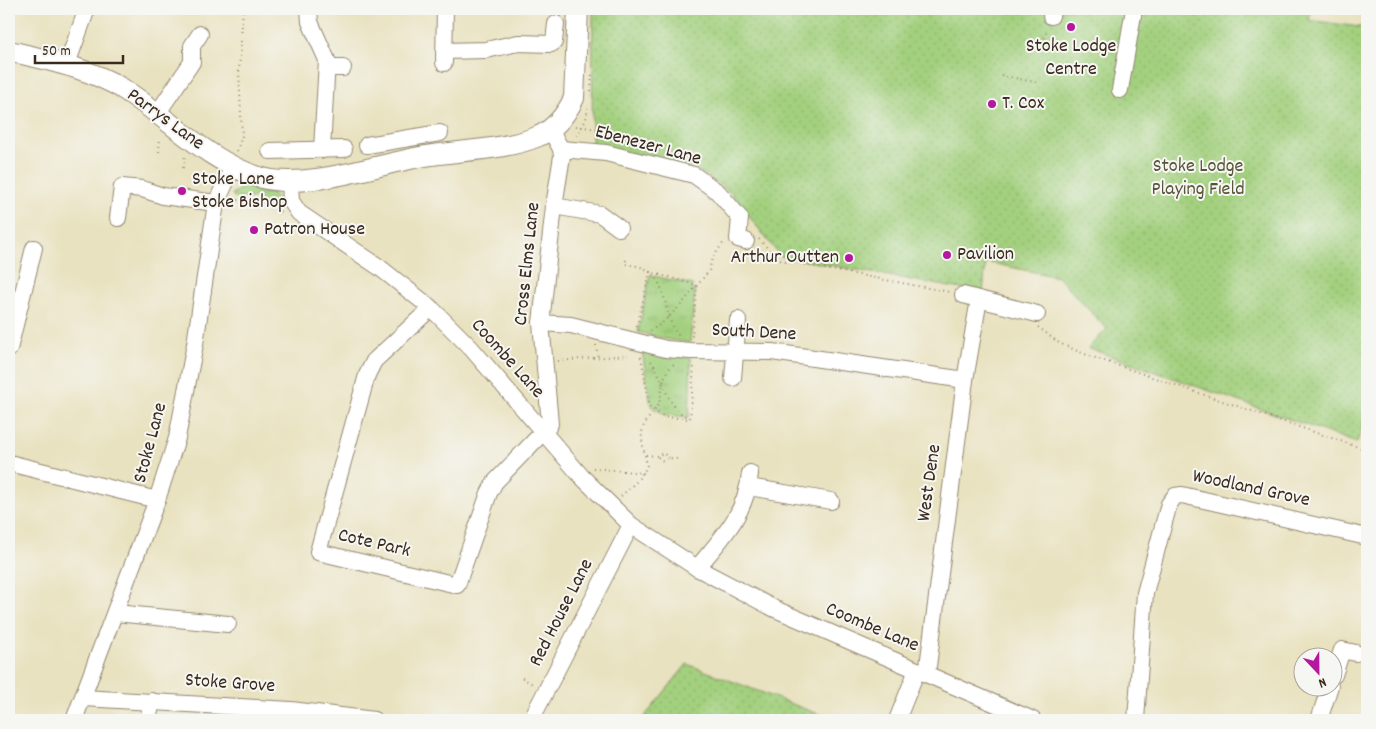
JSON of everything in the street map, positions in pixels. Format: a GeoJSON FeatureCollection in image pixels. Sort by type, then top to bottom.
{"type":"FeatureCollection","features":[{"type":"Feature","properties":{"kind":"main road"},"geometry":{"type":"LineString","coordinates":[[554,126],[568,111],[574,98],[578,9]]}},
{"type":"Feature","properties":{"kind":"main road","name":"Parrys Lane"},"geometry":{"type":"LineString","coordinates":[[9,51],[67,64],[122,88],[233,167],[262,178],[290,182],[326,177],[408,159],[518,143],[554,126]]}},
{"type":"Feature","properties":{"kind":"street"},"geometry":{"type":"LineString","coordinates":[[67,64],[86,9]]}},
{"type":"Feature","properties":{"kind":"street"},"geometry":{"type":"LineString","coordinates":[[308,9],[310,22],[327,60],[335,68],[325,91],[322,150]]}},
{"type":"Feature","properties":{"kind":"street"},"geometry":{"type":"LineString","coordinates":[[445,9],[444,57],[518,43],[551,44],[554,42],[556,24]]}},
{"type":"Feature","properties":{"kind":"street"},"geometry":{"type":"LineString","coordinates":[[1117,82],[1134,9]]}},
{"type":"Feature","properties":{"kind":"street"},"geometry":{"type":"LineString","coordinates":[[157,114],[192,62],[192,46],[200,34]]}},
{"type":"Feature","properties":{"kind":"street"},"geometry":{"type":"LineString","coordinates":[[554,126],[561,148]]}},
{"type":"Feature","properties":{"kind":"street"},"geometry":{"type":"LineString","coordinates":[[367,145],[440,133]]}},
{"type":"Feature","properties":{"kind":"street"},"geometry":{"type":"LineString","coordinates":[[405,139],[408,159]]}},
{"type":"Feature","properties":{"kind":"street","name":"Cross Elms Lane"},"geometry":{"type":"LineString","coordinates":[[543,432],[550,424],[541,323],[554,206],[562,163],[561,148]]}},
{"type":"Feature","properties":{"kind":"street","name":"Ebenezer Lane"},"geometry":{"type":"LineString","coordinates":[[561,148],[606,153],[694,175],[718,192],[740,218]]}},
{"type":"Feature","properties":{"kind":"street"},"geometry":{"type":"LineString","coordinates":[[270,151],[344,149]]}},
{"type":"Feature","properties":{"kind":"street","name":"Stoke Lane"},"geometry":{"type":"LineString","coordinates":[[74,720],[157,500],[179,428],[195,344],[218,198],[233,167]]}},
{"type":"Feature","properties":{"kind":"street"},"geometry":{"type":"LineString","coordinates":[[290,182],[291,201],[295,210]]}},
{"type":"Feature","properties":{"kind":"street"},"geometry":{"type":"LineString","coordinates":[[118,218],[122,187],[142,189],[163,196],[218,198]]}},
{"type":"Feature","properties":{"kind":"street"},"geometry":{"type":"LineString","coordinates":[[554,206],[600,214],[619,228]]}},
{"type":"Feature","properties":{"kind":"street","name":"Coombe Lane"},"geometry":{"type":"LineString","coordinates":[[295,210],[379,267],[431,308],[471,348],[573,466],[632,525],[697,568],[775,609],[1033,720]]}},
{"type":"Feature","properties":{"kind":"street"},"geometry":{"type":"LineString","coordinates":[[740,218],[738,239],[746,241]]}},
{"type":"Feature","properties":{"kind":"street"},"geometry":{"type":"LineString","coordinates":[[9,349],[34,248]]}},
{"type":"Feature","properties":{"kind":"street"},"geometry":{"type":"LineString","coordinates":[[971,297],[1037,320]]}},
{"type":"Feature","properties":{"kind":"street","name":"West Dene"},"geometry":{"type":"LineString","coordinates":[[897,720],[922,672],[965,380],[971,297]]}},
{"type":"Feature","properties":{"kind":"street","name":"Cote Park"},"geometry":{"type":"LineString","coordinates":[[431,308],[374,362],[367,374],[318,552],[457,585],[492,488],[543,432]]}},
{"type":"Feature","properties":{"kind":"street"},"geometry":{"type":"LineString","coordinates":[[733,378],[738,320]]}},
{"type":"Feature","properties":{"kind":"street","name":"South Dene"},"geometry":{"type":"LineString","coordinates":[[541,323],[571,325],[637,343],[692,349],[772,352],[965,380]]}},
{"type":"Feature","properties":{"kind":"street"},"geometry":{"type":"LineString","coordinates":[[9,463],[157,500]]}},
{"type":"Feature","properties":{"kind":"street"},"geometry":{"type":"LineString","coordinates":[[697,568],[734,524],[750,480],[813,504],[831,500]]}},
{"type":"Feature","properties":{"kind":"street","name":"Woodland Grove"},"geometry":{"type":"LineString","coordinates":[[1136,720],[1145,592],[1169,504],[1175,496],[1182,495],[1367,537]]}},
{"type":"Feature","properties":{"kind":"street","name":"Red House Lane"},"geometry":{"type":"LineString","coordinates":[[531,720],[632,525]]}},
{"type":"Feature","properties":{"kind":"street"},"geometry":{"type":"LineString","coordinates":[[115,613],[228,624]]}},
{"type":"Feature","properties":{"kind":"street"},"geometry":{"type":"LineString","coordinates":[[1344,650],[1356,653]]}},
{"type":"Feature","properties":{"kind":"street"},"geometry":{"type":"LineString","coordinates":[[1318,720],[1326,696]]}},
{"type":"Feature","properties":{"kind":"street","name":"Stoke Grove"},"geometry":{"type":"LineString","coordinates":[[83,698],[291,710],[374,720]]}},
{"type":"Feature","properties":{"kind":"street"},"geometry":{"type":"LineString","coordinates":[[148,720],[152,701]]}},
{"type":"Feature","properties":{"kind":"path"},"geometry":{"type":"LineString","coordinates":[[233,167],[242,136],[239,71],[243,9]]}},
{"type":"Feature","properties":{"kind":"path"},"geometry":{"type":"LineString","coordinates":[[1042,48],[1051,12]]}},
{"type":"Feature","properties":{"kind":"path"},"geometry":{"type":"LineString","coordinates":[[1001,75],[1038,83]]}},
{"type":"Feature","properties":{"kind":"path"},"geometry":{"type":"LineString","coordinates":[[554,126],[628,133]]}},
{"type":"Feature","properties":{"kind":"path"},"geometry":{"type":"LineString","coordinates":[[159,152],[160,134]]}},
{"type":"Feature","properties":{"kind":"path"},"geometry":{"type":"LineString","coordinates":[[183,168],[185,152]]}},
{"type":"Feature","properties":{"kind":"path"},"geometry":{"type":"LineString","coordinates":[[218,198],[234,201],[246,198],[277,212],[295,210]]}},
{"type":"Feature","properties":{"kind":"path"},"geometry":{"type":"LineString","coordinates":[[740,218],[779,260],[971,297]]}},
{"type":"Feature","properties":{"kind":"path"},"geometry":{"type":"LineString","coordinates":[[544,363],[637,343],[669,318],[709,271],[712,258],[725,241]]}},
{"type":"Feature","properties":{"kind":"path"},"geometry":{"type":"LineString","coordinates":[[626,260],[625,264],[697,285]]}},
{"type":"Feature","properties":{"kind":"path"},"geometry":{"type":"LineString","coordinates":[[650,272],[662,290],[669,318],[676,332],[692,349]]}},
{"type":"Feature","properties":{"kind":"path"},"geometry":{"type":"LineString","coordinates":[[650,272],[637,343],[650,407],[664,417],[690,419]]}},
{"type":"Feature","properties":{"kind":"path"},"geometry":{"type":"LineString","coordinates":[[690,419],[692,349],[697,285]]}},
{"type":"Feature","properties":{"kind":"path"},"geometry":{"type":"LineString","coordinates":[[1037,320],[1059,343],[1088,355],[1367,450]]}},
{"type":"Feature","properties":{"kind":"path"},"geometry":{"type":"LineString","coordinates":[[637,343],[657,368],[661,381],[674,407],[690,419]]}},
{"type":"Feature","properties":{"kind":"path"},"geometry":{"type":"LineString","coordinates":[[612,506],[647,467],[642,441],[642,430],[645,422],[654,411],[661,393],[661,381],[668,369],[692,349]]}},
{"type":"Feature","properties":{"kind":"path"},"geometry":{"type":"LineString","coordinates":[[658,456],[663,453],[669,458]]}},
{"type":"Feature","properties":{"kind":"path"},"geometry":{"type":"LineString","coordinates":[[646,455],[658,456],[663,460],[669,458],[678,459]]}},
{"type":"Feature","properties":{"kind":"path"},"geometry":{"type":"LineString","coordinates":[[573,466],[644,472]]}},
{"type":"Feature","properties":{"kind":"green space","name":"Stoke Lodge Playing Field"},"geometry":{"type":"Polygon","coordinates":[[[593,9],[1312,9],[1309,20],[1367,28],[1367,410],[1357,443],[1088,348],[1107,329],[1058,277],[986,262],[983,293],[780,256],[731,193],[703,173],[592,146],[593,9]]]}},
{"type":"Feature","properties":{"kind":"green space"},"geometry":{"type":"Polygon","coordinates":[[[244,186],[275,195],[281,201],[282,208],[277,210],[254,198],[235,198],[232,194],[244,186]]]}},
{"type":"Feature","properties":{"kind":"green space"},"geometry":{"type":"Polygon","coordinates":[[[650,275],[693,285],[691,290],[695,291],[690,343],[638,332],[650,275]]]}},
{"type":"Feature","properties":{"kind":"green space"},"geometry":{"type":"Polygon","coordinates":[[[642,351],[691,358],[689,417],[665,415],[651,406],[642,351]]]}},
{"type":"Feature","properties":{"kind":"green space"},"geometry":{"type":"Polygon","coordinates":[[[687,664],[834,720],[642,720],[687,664]]]}},
{"type":"Feature","properties":{"kind":"place","name":"Stoke Lodge Centre"},"geometry":{"type":"Point","coordinates":[1071,27]}},
{"type":"Feature","properties":{"kind":"place","name":"T. Cox"},"geometry":{"type":"Point","coordinates":[992,104]}},
{"type":"Feature","properties":{"kind":"place","name":"Stoke Lane Stoke Bishop"},"geometry":{"type":"Point","coordinates":[182,191]}},
{"type":"Feature","properties":{"kind":"place","name":"Patron House"},"geometry":{"type":"Point","coordinates":[254,230]}},
{"type":"Feature","properties":{"kind":"place","name":"Pavilion"},"geometry":{"type":"Point","coordinates":[947,255]}},
{"type":"Feature","properties":{"kind":"place","name":"Arthur Outten"},"geometry":{"type":"Point","coordinates":[849,258]}}]}
